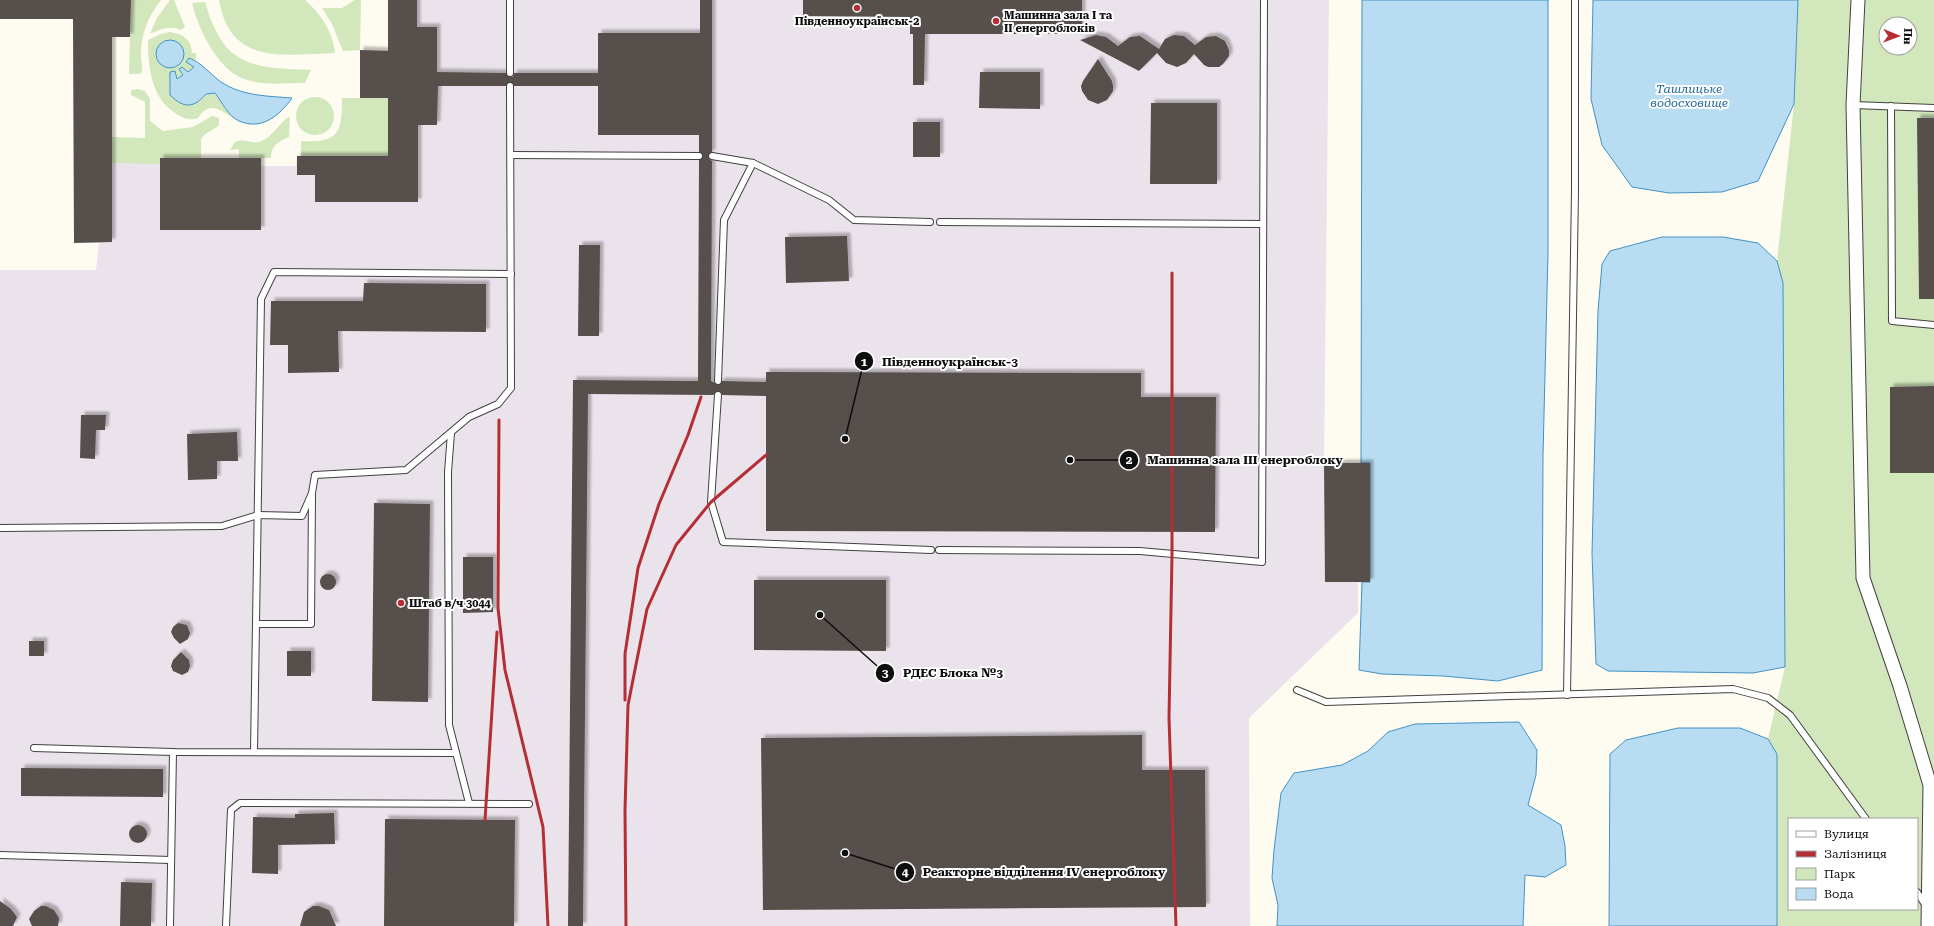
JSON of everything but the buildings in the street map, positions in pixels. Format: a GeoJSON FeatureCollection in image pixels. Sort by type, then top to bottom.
{"type":"FeatureCollection","features":[{"type":"Feature","properties":{"kind":"street"},"geometry":{"type":"LineString","coordinates":[[1858,0],[1853,105],[1863,578],[1932,785],[1928,926]]}},
{"type":"Feature","properties":{"kind":"lane"},"geometry":{"type":"LineString","coordinates":[[510,0],[510,73]]}},
{"type":"Feature","properties":{"kind":"lane"},"geometry":{"type":"LineString","coordinates":[[939,550],[1140,551],[1262,562],[1264,0]]}},
{"type":"Feature","properties":{"kind":"lane"},"geometry":{"type":"LineString","coordinates":[[1567,695],[1575,190],[1575,0]]}},
{"type":"Feature","properties":{"kind":"lane"},"geometry":{"type":"LineString","coordinates":[[0,528],[222,526],[258,515],[302,516],[312,493],[316,475],[406,470],[469,417],[498,404],[511,388],[510,86]]}},
{"type":"Feature","properties":{"kind":"lane"},"geometry":{"type":"LineString","coordinates":[[1853,105],[1934,108]]}},
{"type":"Feature","properties":{"kind":"lane"},"geometry":{"type":"LineString","coordinates":[[1891,106],[1892,321],[1934,325]]}},
{"type":"Feature","properties":{"kind":"lane"},"geometry":{"type":"LineString","coordinates":[[511,155],[699,156]]}},
{"type":"Feature","properties":{"kind":"lane"},"geometry":{"type":"LineString","coordinates":[[712,156],[753,163],[829,200],[854,220],[930,222]]}},
{"type":"Feature","properties":{"kind":"lane"},"geometry":{"type":"LineString","coordinates":[[718,381],[724,220],[753,163]]}},
{"type":"Feature","properties":{"kind":"lane"},"geometry":{"type":"LineString","coordinates":[[940,222],[1263,224]]}},
{"type":"Feature","properties":{"kind":"lane"},"geometry":{"type":"LineString","coordinates":[[254,752],[261,299],[274,272],[511,274]]}},
{"type":"Feature","properties":{"kind":"lane"},"geometry":{"type":"LineString","coordinates":[[718,395],[711,502],[723,542],[931,550]]}},
{"type":"Feature","properties":{"kind":"lane"},"geometry":{"type":"LineString","coordinates":[[451,433],[448,472],[449,725],[469,803]]}},
{"type":"Feature","properties":{"kind":"lane"},"geometry":{"type":"LineString","coordinates":[[256,624],[311,624],[312,493]]}},
{"type":"Feature","properties":{"kind":"lane"},"geometry":{"type":"LineString","coordinates":[[1297,690],[1326,702],[1733,689],[1768,698],[1790,715],[1865,818]]}},
{"type":"Feature","properties":{"kind":"lane"},"geometry":{"type":"LineString","coordinates":[[34,748],[172,752],[456,753]]}},
{"type":"Feature","properties":{"kind":"lane"},"geometry":{"type":"LineString","coordinates":[[170,926],[172,752]]}},
{"type":"Feature","properties":{"kind":"lane"},"geometry":{"type":"LineString","coordinates":[[226,926],[231,810],[240,803],[529,804]]}},
{"type":"Feature","properties":{"kind":"lane"},"geometry":{"type":"LineString","coordinates":[[0,855],[171,860]]}},
{"type":"Feature","properties":{"kind":"lane"},"geometry":{"type":"LineString","coordinates":[[1918,893],[1928,908]]}},
{"type":"Feature","properties":{"kind":"shaded area"},"geometry":{"type":"Polygon","coordinates":[[[0,0],[131,0],[130,37],[112,37],[111,137],[160,164],[160,158],[261,158],[261,166],[296,166],[297,156],[388,156],[388,99],[360,98],[360,50],[388,50],[388,0],[1329,0],[1324,463],[1370,463],[1370,582],[1358,583],[1358,613],[1249,718],[1250,926],[0,926],[0,270],[96,270],[99,243],[74,243],[73,19],[0,19],[0,0]]]}},
{"type":"Feature","properties":{"kind":"green space"},"geometry":{"type":"Polygon","coordinates":[[[131,0],[161,0],[149,18],[144,32],[141,46],[142,72],[139,74],[129,74],[131,0]]]}},
{"type":"Feature","properties":{"kind":"green space"},"geometry":{"type":"Polygon","coordinates":[[[170,0],[174,0],[185,27],[181,30],[166,28],[150,34],[157,18],[170,0]]]}},
{"type":"Feature","properties":{"kind":"green space"},"geometry":{"type":"Polygon","coordinates":[[[219,0],[305,0],[321,17],[329,31],[335,53],[297,55],[279,54],[262,52],[248,46],[235,37],[225,22],[219,0]]]}},
{"type":"Feature","properties":{"kind":"green space"},"geometry":{"type":"Polygon","coordinates":[[[355,0],[361,0],[360,50],[343,51],[332,24],[322,8],[342,8],[355,0]]]}},
{"type":"Feature","properties":{"kind":"green space"},"geometry":{"type":"Polygon","coordinates":[[[1798,0],[1934,0],[1934,926],[1777,926],[1777,754],[1768,739],[1785,667],[1783,283],[1777,261],[1794,104],[1798,0]]]}},
{"type":"Feature","properties":{"kind":"green space"},"geometry":{"type":"Polygon","coordinates":[[[205,2],[216,31],[224,44],[234,54],[256,65],[283,69],[311,70],[305,83],[259,83],[244,79],[234,74],[217,57],[210,47],[199,24],[192,3],[205,2]]]}},
{"type":"Feature","properties":{"kind":"green space"},"geometry":{"type":"Polygon","coordinates":[[[170,32],[183,36],[192,48],[192,53],[196,53],[196,60],[189,58],[194,67],[188,72],[182,67],[183,75],[176,79],[170,95],[200,101],[205,96],[213,93],[229,113],[239,121],[222,111],[212,108],[203,112],[198,118],[183,118],[167,106],[161,99],[152,81],[149,61],[148,40],[170,32]],[[162,42],[157,51],[158,59],[163,65],[172,68],[162,42]]]}},
{"type":"Feature","properties":{"kind":"green space"},"geometry":{"type":"Polygon","coordinates":[[[138,89],[145,91],[150,99],[150,121],[163,131],[193,127],[212,116],[219,118],[219,125],[205,134],[201,139],[201,158],[160,158],[160,164],[112,163],[111,137],[145,138],[145,102],[131,95],[131,90],[138,89]]]}},
{"type":"Feature","properties":{"kind":"green space"},"geometry":{"type":"Polygon","coordinates":[[[315,97],[325,100],[331,106],[334,116],[331,126],[325,132],[315,135],[305,132],[299,126],[296,116],[299,106],[305,100],[315,97]]]}},
{"type":"Feature","properties":{"kind":"green space"},"geometry":{"type":"Polygon","coordinates":[[[342,98],[388,98],[388,156],[301,156],[301,141],[323,140],[331,138],[336,133],[341,120],[342,98]]]}},
{"type":"Feature","properties":{"kind":"green space"},"geometry":{"type":"Polygon","coordinates":[[[290,116],[289,137],[276,144],[272,150],[271,158],[239,158],[239,149],[230,150],[235,142],[238,141],[244,140],[259,142],[267,138],[290,116]]]}},
{"type":"Feature","properties":{"kind":"water"},"geometry":{"type":"Polygon","coordinates":[[[1362,0],[1548,0],[1548,253],[1543,455],[1542,670],[1498,681],[1443,676],[1382,674],[1359,670],[1362,582],[1370,582],[1370,463],[1361,463],[1362,0]]]}},
{"type":"Feature","properties":{"kind":"water","name":"Ташлицьке водосховище"},"geometry":{"type":"Polygon","coordinates":[[[1593,0],[1798,0],[1794,104],[1758,181],[1722,192],[1669,193],[1632,187],[1602,145],[1591,99],[1593,0]]]}},
{"type":"Feature","properties":{"kind":"water"},"geometry":{"type":"Polygon","coordinates":[[[170,40],[180,44],[184,54],[180,64],[170,68],[160,64],[156,54],[160,44],[170,40]]]}},
{"type":"Feature","properties":{"kind":"water"},"geometry":{"type":"Polygon","coordinates":[[[189,58],[201,65],[229,87],[246,93],[292,98],[282,110],[270,120],[255,124],[247,124],[235,119],[228,112],[215,93],[206,94],[202,99],[193,104],[184,105],[170,95],[170,72],[175,71],[177,79],[183,75],[179,69],[182,67],[188,72],[194,67],[186,62],[189,58]]]}},
{"type":"Feature","properties":{"kind":"water"},"geometry":{"type":"Polygon","coordinates":[[[1662,237],[1723,237],[1758,243],[1777,261],[1783,283],[1785,667],[1753,673],[1608,671],[1596,664],[1592,554],[1598,311],[1602,264],[1610,251],[1662,237]]]}},
{"type":"Feature","properties":{"kind":"water"},"geometry":{"type":"Polygon","coordinates":[[[1519,722],[1537,750],[1536,775],[1528,805],[1561,825],[1565,846],[1566,865],[1545,877],[1525,875],[1523,926],[1277,926],[1278,905],[1272,878],[1274,850],[1281,793],[1294,773],[1342,765],[1368,751],[1388,732],[1415,724],[1519,722]]]}},
{"type":"Feature","properties":{"kind":"water"},"geometry":{"type":"Polygon","coordinates":[[[1678,728],[1740,728],[1768,739],[1777,754],[1777,926],[1609,926],[1610,754],[1626,740],[1678,728]]]}},
{"type":"Feature","properties":{"kind":"railway"},"geometry":{"type":"LineString","coordinates":[[1172,273],[1172,554],[1169,718],[1176,926]]}},
{"type":"Feature","properties":{"kind":"railway"},"geometry":{"type":"LineString","coordinates":[[625,700],[625,654],[638,568],[659,504],[688,435],[701,397]]}},
{"type":"Feature","properties":{"kind":"railway"},"geometry":{"type":"LineString","coordinates":[[499,420],[498,608],[505,670],[543,827],[548,926]]}},
{"type":"Feature","properties":{"kind":"railway"},"geometry":{"type":"LineString","coordinates":[[626,926],[625,810],[628,705],[647,609],[676,545],[711,502],[766,455]]}},
{"type":"Feature","properties":{"kind":"railway"},"geometry":{"type":"LineString","coordinates":[[485,820],[497,632]]}},
{"type":"Feature","properties":{"kind":"place","name":"Південноукраїнськ-2"},"geometry":{"type":"Point","coordinates":[857,8]}},
{"type":"Feature","properties":{"kind":"place","name":"Машинна зала I та II енергоблоків"},"geometry":{"type":"Point","coordinates":[996,21]}},
{"type":"Feature","properties":{"kind":"place","name":"Південноукраїнськ-3"},"geometry":{"type":"Point","coordinates":[845,439]}},
{"type":"Feature","properties":{"kind":"place","name":"Машинна зала III енергоблоку"},"geometry":{"type":"Point","coordinates":[1070,460]}},
{"type":"Feature","properties":{"kind":"place","name":"Штаб в/ч 3044"},"geometry":{"type":"Point","coordinates":[401,603]}},
{"type":"Feature","properties":{"kind":"place","name":"РДЕС Блока №3"},"geometry":{"type":"Point","coordinates":[820,615]}},
{"type":"Feature","properties":{"kind":"place","name":"Реакторне відділення IV енергоблоку"},"geometry":{"type":"Point","coordinates":[845,853]}}]}
